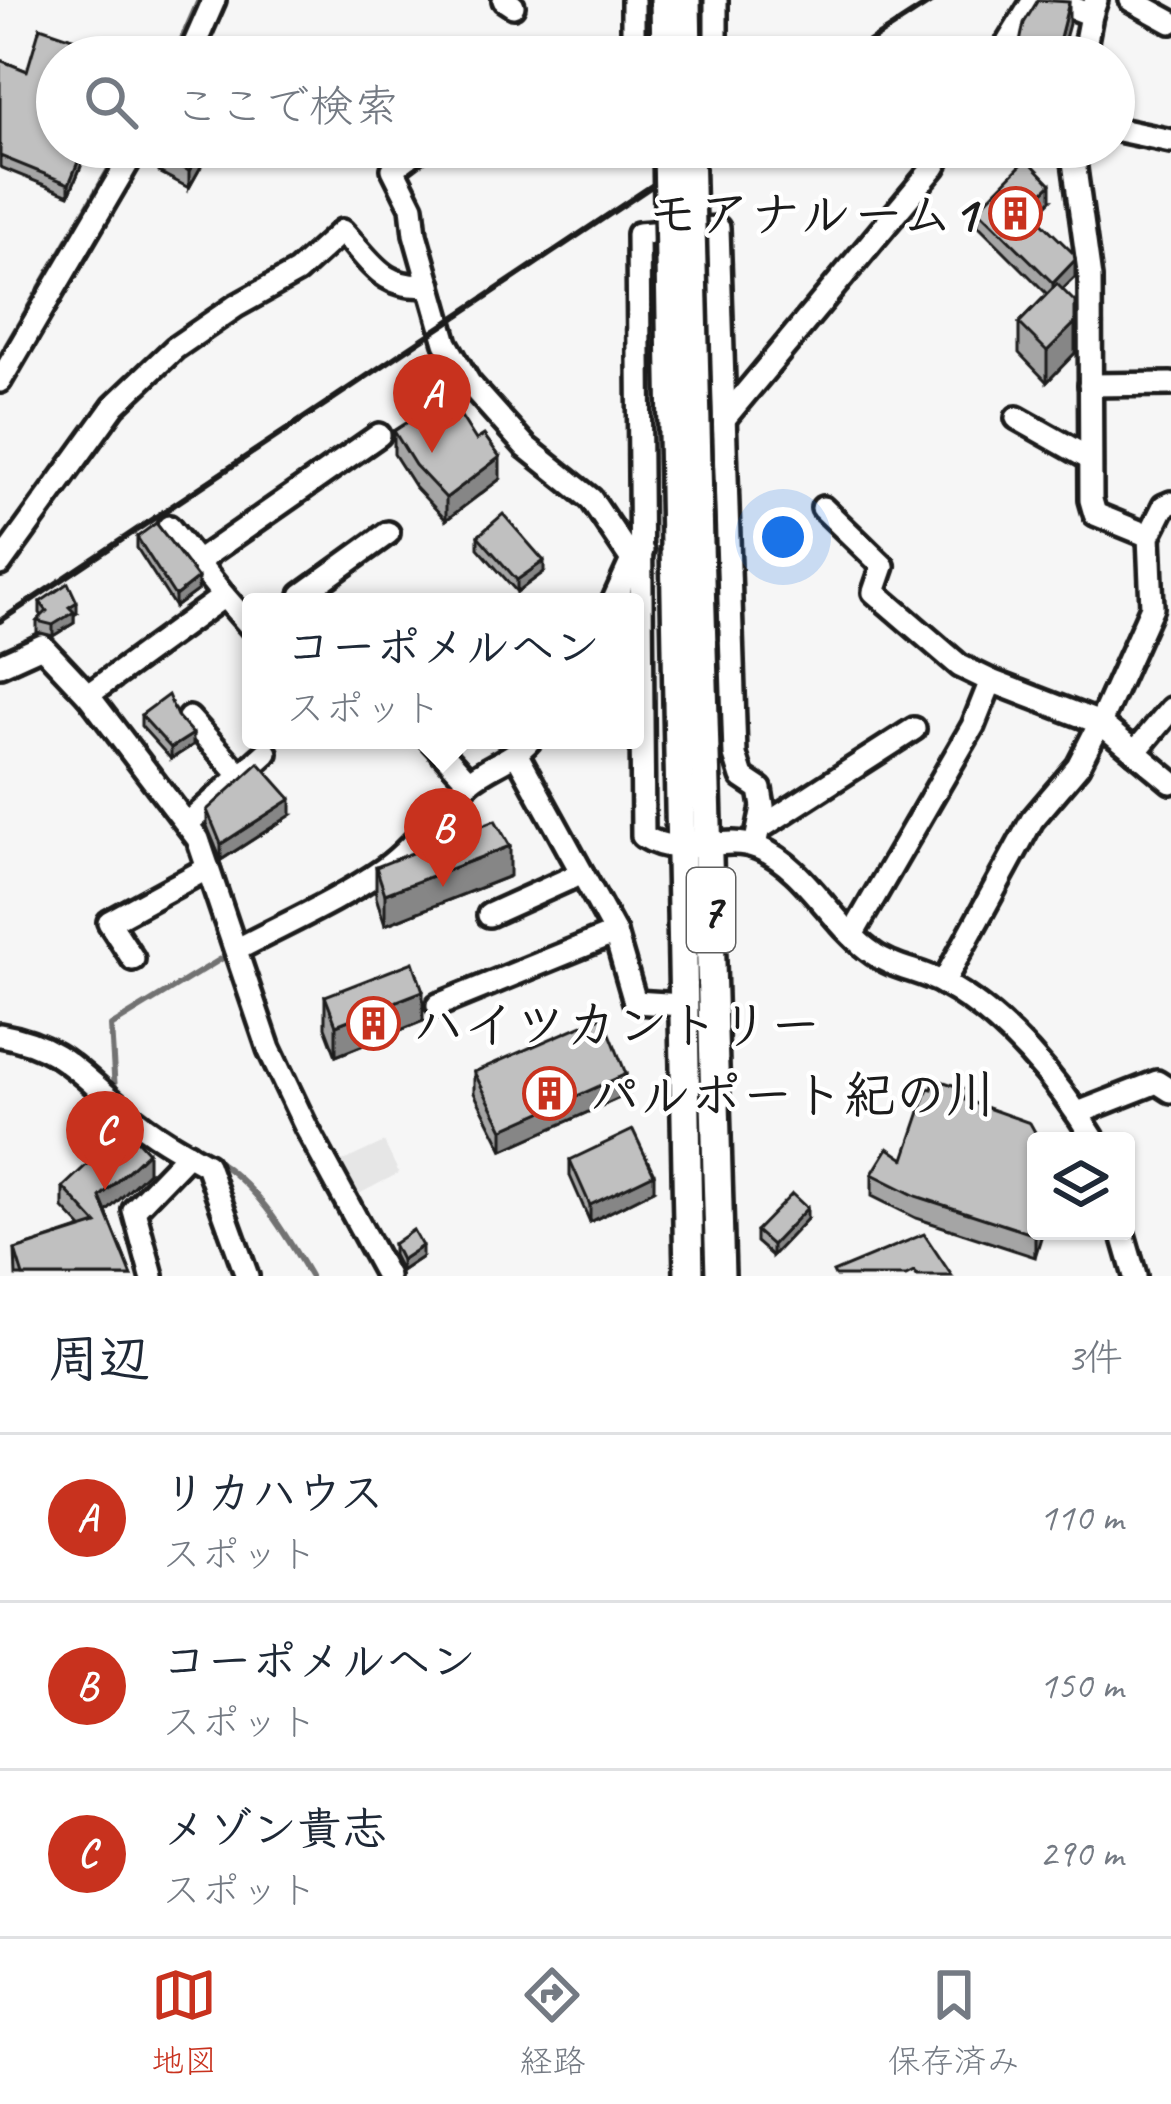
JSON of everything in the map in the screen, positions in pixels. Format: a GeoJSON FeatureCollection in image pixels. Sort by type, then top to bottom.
{"type":"FeatureCollection","features":[{"type":"Feature","properties":{"kind":"main road"},"geometry":{"type":"LineString","coordinates":[[665,0],[666,36]]}},
{"type":"Feature","properties":{"kind":"main road"},"geometry":{"type":"LineString","coordinates":[[686,0],[687,36]]}},
{"type":"Feature","properties":{"kind":"main road","name":"7"},"geometry":{"type":"LineString","coordinates":[[669,168],[687,544],[710,847],[720,1276]]}},
{"type":"Feature","properties":{"kind":"main road","name":"7"},"geometry":{"type":"LineString","coordinates":[[688,1276],[678,849],[687,544],[689,168]]}},
{"type":"Feature","properties":{"kind":"street"},"geometry":{"type":"LineString","coordinates":[[633,0],[633,36]]}},
{"type":"Feature","properties":{"kind":"street"},"geometry":{"type":"LineString","coordinates":[[716,0],[716,36]]}},
{"type":"Feature","properties":{"kind":"street"},"geometry":{"type":"LineString","coordinates":[[1012,36],[1034,0]]}},
{"type":"Feature","properties":{"kind":"street"},"geometry":{"type":"LineString","coordinates":[[1054,0],[1093,8]]}},
{"type":"Feature","properties":{"kind":"street"},"geometry":{"type":"LineString","coordinates":[[1131,0],[1171,22]]}},
{"type":"Feature","properties":{"kind":"street"},"geometry":{"type":"LineString","coordinates":[[195,36],[205,2]]}},
{"type":"Feature","properties":{"kind":"street"},"geometry":{"type":"LineString","coordinates":[[1135,133],[1171,141]]}},
{"type":"Feature","properties":{"kind":"street"},"geometry":{"type":"LineString","coordinates":[[1,377],[125,168]]}},
{"type":"Feature","properties":{"kind":"street"},"geometry":{"type":"LineString","coordinates":[[395,168],[412,207],[446,344],[469,382],[526,447],[591,499],[638,555]]}},
{"type":"Feature","properties":{"kind":"street"},"geometry":{"type":"LineString","coordinates":[[724,419],[931,168]]}},
{"type":"Feature","properties":{"kind":"street"},"geometry":{"type":"LineString","coordinates":[[1075,168],[1090,278],[1090,500],[1095,514],[1149,536]]}},
{"type":"Feature","properties":{"kind":"street"},"geometry":{"type":"LineString","coordinates":[[638,593],[638,234],[718,228],[735,755],[742,777],[760,789],[763,806],[757,837]]}},
{"type":"Feature","properties":{"kind":"street"},"geometry":{"type":"LineString","coordinates":[[0,564],[114,406],[175,348],[297,272],[342,231],[386,279],[404,288],[430,285]]}},
{"type":"Feature","properties":{"kind":"street"},"geometry":{"type":"LineString","coordinates":[[1090,385],[1171,384]]}},
{"type":"Feature","properties":{"kind":"street"},"geometry":{"type":"LineString","coordinates":[[1017,418],[1090,459]]}},
{"type":"Feature","properties":{"kind":"street"},"geometry":{"type":"LineString","coordinates":[[197,562],[379,436]]}},
{"type":"Feature","properties":{"kind":"street"},"geometry":{"type":"LineString","coordinates":[[943,983],[1032,820],[1078,766],[1100,723],[1152,607],[1149,536],[1164,506],[1171,502]]}},
{"type":"Feature","properties":{"kind":"street"},"geometry":{"type":"LineString","coordinates":[[823,508],[883,566],[874,592],[960,666],[1100,723],[1171,782]]}},
{"type":"Feature","properties":{"kind":"street"},"geometry":{"type":"LineString","coordinates":[[169,526],[242,617]]}},
{"type":"Feature","properties":{"kind":"street"},"geometry":{"type":"LineString","coordinates":[[310,593],[388,533]]}},
{"type":"Feature","properties":{"kind":"street"},"geometry":{"type":"LineString","coordinates":[[618,593],[638,555]]}},
{"type":"Feature","properties":{"kind":"street"},"geometry":{"type":"LineString","coordinates":[[88,695],[224,596]]}},
{"type":"Feature","properties":{"kind":"street"},"geometry":{"type":"LineString","coordinates":[[0,664],[41,646],[88,695],[199,839],[268,1048],[387,1276]]}},
{"type":"Feature","properties":{"kind":"street"},"geometry":{"type":"LineString","coordinates":[[852,935],[973,726],[992,681]]}},
{"type":"Feature","properties":{"kind":"street"},"geometry":{"type":"LineString","coordinates":[[1135,752],[1171,709]]}},
{"type":"Feature","properties":{"kind":"street"},"geometry":{"type":"LineString","coordinates":[[189,718],[241,776]]}},
{"type":"Feature","properties":{"kind":"street"},"geometry":{"type":"LineString","coordinates":[[641,749],[643,836],[663,848],[710,847],[757,837],[914,729]]}},
{"type":"Feature","properties":{"kind":"street"},"geometry":{"type":"LineString","coordinates":[[439,749],[469,782]]}},
{"type":"Feature","properties":{"kind":"street"},"geometry":{"type":"LineString","coordinates":[[236,950],[385,868],[425,833],[469,782],[521,749]]}},
{"type":"Feature","properties":{"kind":"street"},"geometry":{"type":"LineString","coordinates":[[523,749],[615,933],[635,1002],[682,1005]]}},
{"type":"Feature","properties":{"kind":"street"},"geometry":{"type":"LineString","coordinates":[[187,824],[266,753]]}},
{"type":"Feature","properties":{"kind":"street"},"geometry":{"type":"LineString","coordinates":[[757,837],[876,956],[943,983],[993,1019],[1066,1093],[1090,1132]]}},
{"type":"Feature","properties":{"kind":"street"},"geometry":{"type":"LineString","coordinates":[[133,959],[110,922],[208,868]]}},
{"type":"Feature","properties":{"kind":"street"},"geometry":{"type":"LineString","coordinates":[[490,915],[582,873]]}},
{"type":"Feature","properties":{"kind":"street"},"geometry":{"type":"LineString","coordinates":[[438,1005],[615,933]]}},
{"type":"Feature","properties":{"kind":"street"},"geometry":{"type":"LineString","coordinates":[[0,1035],[35,1041],[68,1061],[128,1114],[207,1165],[247,1276]]}},
{"type":"Feature","properties":{"kind":"street"},"geometry":{"type":"LineString","coordinates":[[1078,1113],[1157,1082],[1171,1090]]}},
{"type":"Feature","properties":{"kind":"street"},"geometry":{"type":"LineString","coordinates":[[152,1276],[134,1210],[188,1154]]}},
{"type":"Feature","properties":{"kind":"street"},"geometry":{"type":"LineString","coordinates":[[1125,1240],[1135,1276]]}},
{"type":"Feature","properties":{"kind":"shaded area"},"geometry":{"type":"Polygon","coordinates":[[[384,1142],[399,1173],[353,1197],[337,1164],[384,1142]]]}},
{"type":"Feature","properties":{"kind":"building"},"geometry":{"type":"Polygon","coordinates":[[[1038,0],[1069,2],[1060,36],[1021,36],[1038,0]]]}},
{"type":"Feature","properties":{"kind":"building"},"geometry":{"type":"Polygon","coordinates":[[[40,27],[66,36],[37,36],[40,27]]]}},
{"type":"Feature","properties":{"kind":"building"},"geometry":{"type":"Polygon","coordinates":[[[36,41],[36,168],[75,168],[69,184],[0,156],[0,60],[27,71],[36,41]]]}},
{"type":"Feature","properties":{"kind":"building"},"geometry":{"type":"Polygon","coordinates":[[[1018,168],[1036,168],[1051,184],[1027,208],[1075,260],[1053,283],[978,209],[1018,168]]]}},
{"type":"Feature","properties":{"kind":"building"},"geometry":{"type":"Polygon","coordinates":[[[1057,284],[1075,302],[1075,323],[1047,351],[1019,323],[1057,284]]]}},
{"type":"Feature","properties":{"kind":"building"},"geometry":{"type":"Polygon","coordinates":[[[448,396],[476,440],[484,435],[500,457],[446,498],[415,465],[394,431],[448,396]]]}},
{"type":"Feature","properties":{"kind":"building"},"geometry":{"type":"Polygon","coordinates":[[[503,514],[544,561],[517,580],[478,536],[503,514]]]}},
{"type":"Feature","properties":{"kind":"building"},"geometry":{"type":"Polygon","coordinates":[[[156,523],[198,578],[175,596],[137,537],[156,523]]]}},
{"type":"Feature","properties":{"kind":"building"},"geometry":{"type":"Polygon","coordinates":[[[68,583],[77,602],[69,607],[74,612],[53,625],[37,621],[47,611],[40,602],[68,583]]]}},
{"type":"Feature","properties":{"kind":"building"},"geometry":{"type":"Polygon","coordinates":[[[168,695],[177,716],[193,734],[171,748],[141,715],[168,695]]]}},
{"type":"Feature","properties":{"kind":"building"},"geometry":{"type":"Polygon","coordinates":[[[259,763],[291,799],[221,844],[207,810],[259,763]]]}},
{"type":"Feature","properties":{"kind":"building"},"geometry":{"type":"Polygon","coordinates":[[[495,820],[510,846],[385,894],[376,867],[495,820]]]}},
{"type":"Feature","properties":{"kind":"building"},"geometry":{"type":"Polygon","coordinates":[[[413,962],[423,991],[336,1025],[325,996],[413,962]]]}},
{"type":"Feature","properties":{"kind":"building","name":"パルポート紀の川"},"geometry":{"type":"Polygon","coordinates":[[[603,1016],[626,1074],[503,1129],[474,1072],[603,1016]]]}},
{"type":"Feature","properties":{"kind":"building"},"geometry":{"type":"Polygon","coordinates":[[[935,1079],[968,1090],[965,1100],[1030,1123],[1035,1132],[1027,1132],[1027,1232],[916,1196],[872,1174],[888,1148],[904,1159],[928,1088],[932,1089],[935,1079]]]}},
{"type":"Feature","properties":{"kind":"building"},"geometry":{"type":"Polygon","coordinates":[[[126,1128],[148,1152],[100,1197],[132,1276],[23,1276],[15,1250],[97,1224],[63,1187],[126,1128]]]}},
{"type":"Feature","properties":{"kind":"building"},"geometry":{"type":"Polygon","coordinates":[[[633,1130],[654,1174],[590,1205],[570,1160],[633,1130]]]}},
{"type":"Feature","properties":{"kind":"building"},"geometry":{"type":"Polygon","coordinates":[[[792,1194],[807,1208],[772,1245],[756,1231],[792,1194]]]}},
{"type":"Feature","properties":{"kind":"building"},"geometry":{"type":"Polygon","coordinates":[[[413,1230],[422,1246],[401,1260],[393,1244],[413,1230]]]}},
{"type":"Feature","properties":{"kind":"building"},"geometry":{"type":"Polygon","coordinates":[[[924,1234],[952,1276],[917,1276],[914,1272],[835,1276],[833,1272],[924,1234]]]}},
{"type":"Feature","properties":{"kind":"waterway"},"geometry":{"type":"LineString","coordinates":[[183,36],[199,0]]}},
{"type":"Feature","properties":{"kind":"waterway"},"geometry":{"type":"LineString","coordinates":[[6,346],[110,168]]}},
{"type":"Feature","properties":{"kind":"waterway"},"geometry":{"type":"LineString","coordinates":[[115,1091],[111,1026],[226,956]]}},
{"type":"Feature","properties":{"kind":"waterway"},"geometry":{"type":"LineString","coordinates":[[209,1156],[255,1194],[310,1276]]}},
{"type":"Feature","properties":{"kind":"railway"},"geometry":{"type":"LineString","coordinates":[[878,36],[934,0]]}},
{"type":"Feature","properties":{"kind":"railway"},"geometry":{"type":"LineString","coordinates":[[0,621],[679,168]]}},
{"type":"Feature","properties":{"kind":"place","name":"モアナルーム1"},"geometry":{"type":"Point","coordinates":[1015,213]}},
{"type":"Feature","properties":{"kind":"place","name":"リカハウス"},"geometry":{"type":"Point","coordinates":[432,453]}},
{"type":"Feature","properties":{"kind":"place","name":"コーポメルヘン"},"geometry":{"type":"Point","coordinates":[443,887]}},
{"type":"Feature","properties":{"kind":"place","name":"ハイツカントリー"},"geometry":{"type":"Point","coordinates":[374,1024]}},
{"type":"Feature","properties":{"kind":"place","name":"パルポート紀の川"},"geometry":{"type":"Point","coordinates":[550,1094]}},
{"type":"Feature","properties":{"kind":"place","name":"メゾン貴志"},"geometry":{"type":"Point","coordinates":[105,1190]}}]}
